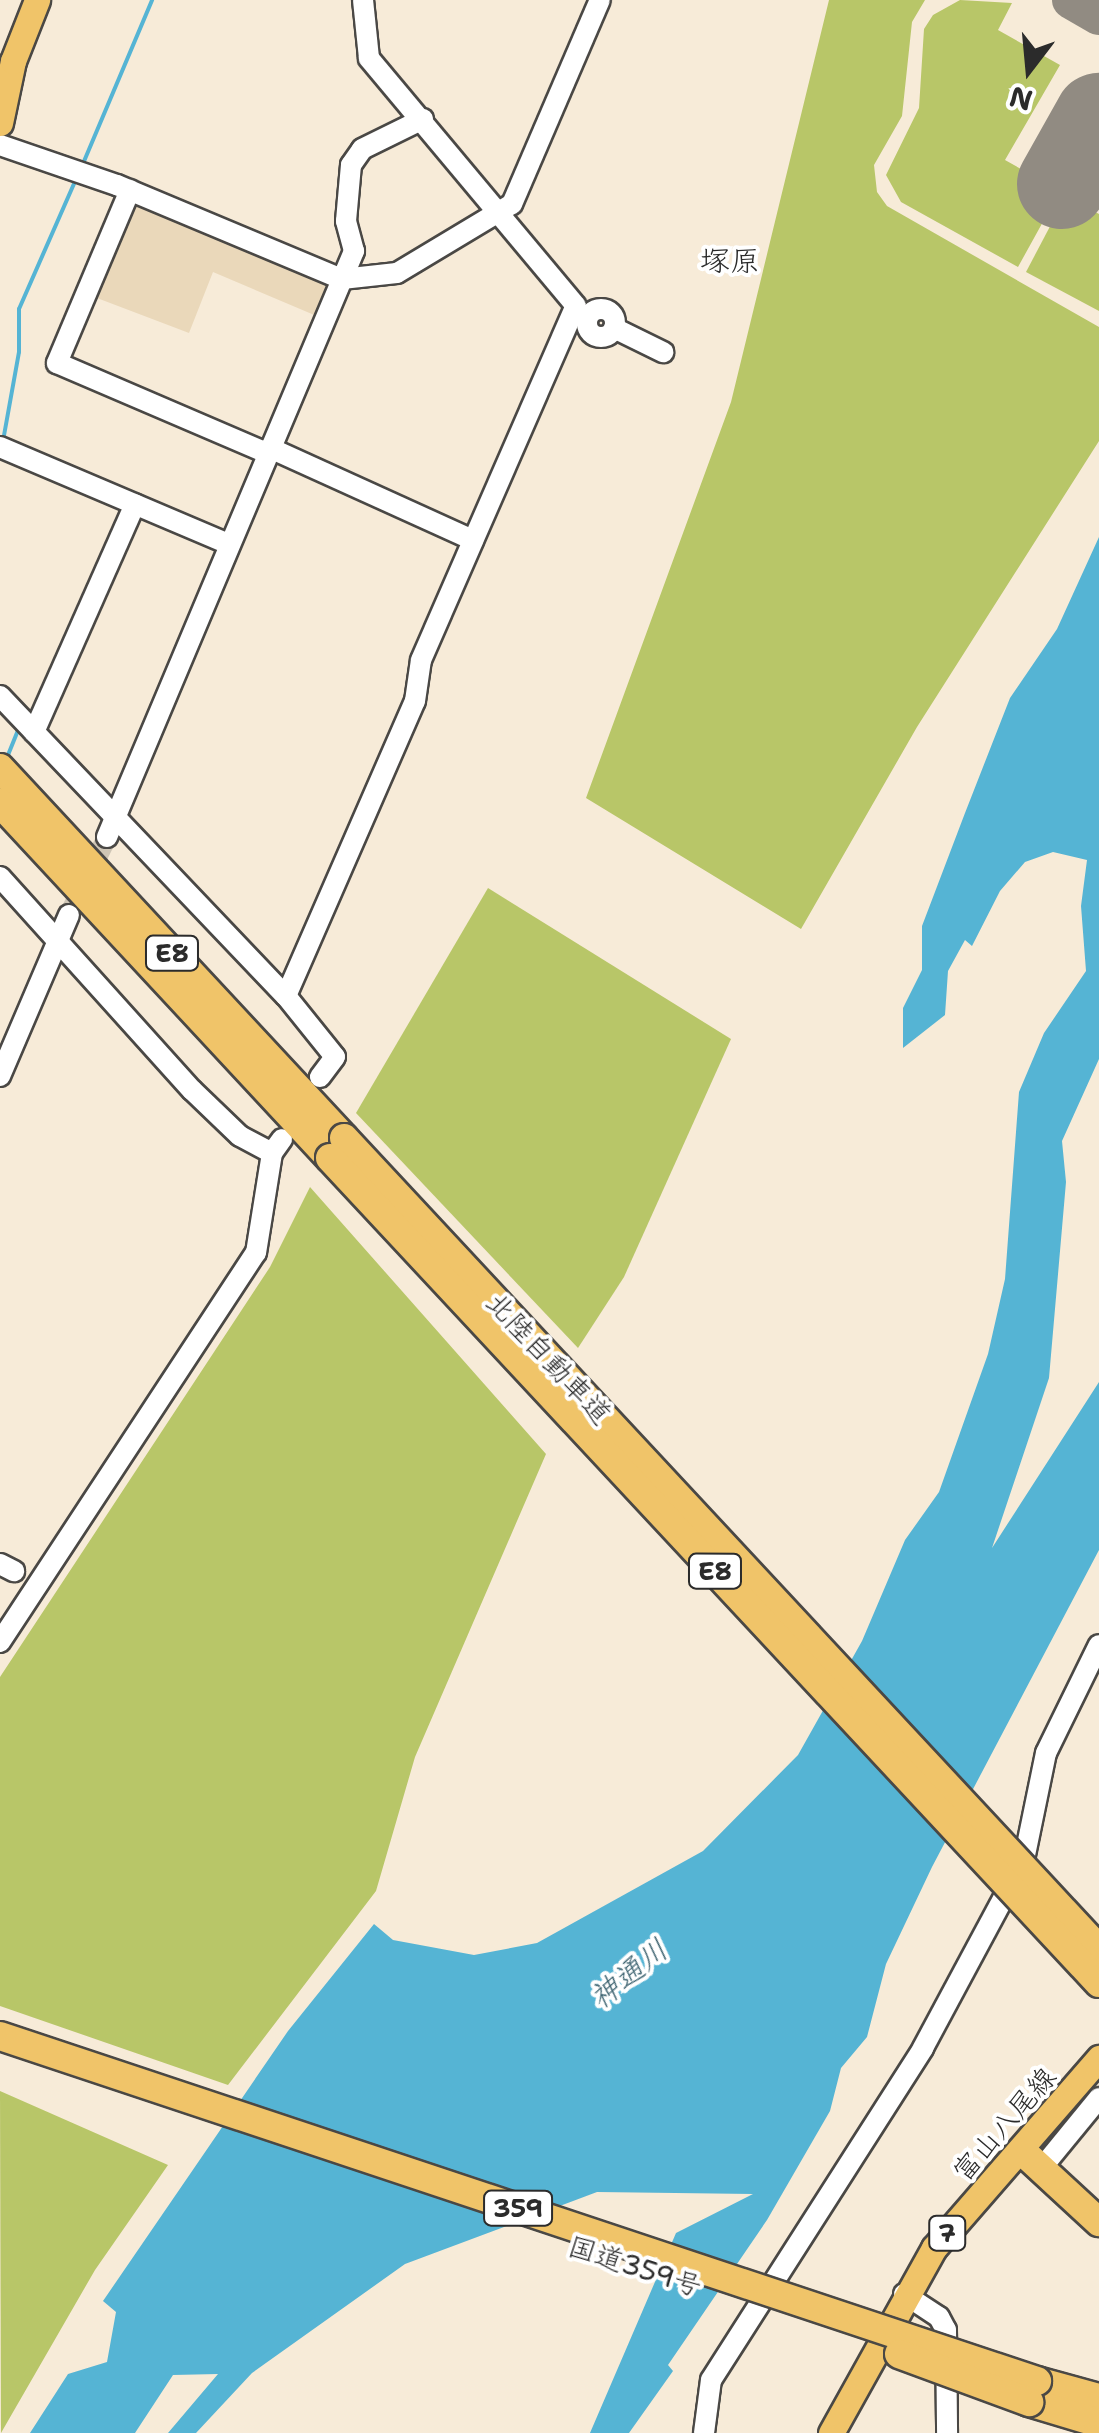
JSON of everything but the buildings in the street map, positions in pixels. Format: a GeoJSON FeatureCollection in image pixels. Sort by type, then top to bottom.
{"type":"FeatureCollection","features":[{"type":"Feature","properties":{"kind":"highway","name":"北陸自動車道"},"geometry":{"type":"LineString","coordinates":[[0,768],[337,1148],[1099,1983]]}},
{"type":"Feature","properties":{"kind":"highway","name":"北陸自動車道"},"geometry":{"type":"LineString","coordinates":[[0,803],[337,1148],[1099,1949]]}},
{"type":"Feature","properties":{"kind":"highway","name":"国道359号"},"geometry":{"type":"LineString","coordinates":[[0,2036],[1033,2391],[1099,2423]]}},
{"type":"Feature","properties":{"kind":"highway","name":"国道359号"},"geometry":{"type":"LineString","coordinates":[[0,2054],[1033,2391],[1099,2398]]}},
{"type":"Feature","properties":{"kind":"highway"},"geometry":{"type":"LineString","coordinates":[[1031,2160],[1099,2222]]}},
{"type":"Feature","properties":{"kind":"main road"},"geometry":{"type":"LineString","coordinates":[[0,123],[10,42],[37,0]]}},
{"type":"Feature","properties":{"kind":"main road","name":"富山八尾線"},"geometry":{"type":"LineString","coordinates":[[830,2433],[904,2294],[934,2248],[1031,2160],[1099,2058]]}},
{"type":"Feature","properties":{"kind":"street"},"geometry":{"type":"LineString","coordinates":[[347,0],[363,0],[370,58],[501,213],[594,335],[614,328],[663,352]]}},
{"type":"Feature","properties":{"kind":"street"},"geometry":{"type":"LineString","coordinates":[[0,145],[130,190],[342,279],[398,273],[512,204],[600,0]]}},
{"type":"Feature","properties":{"kind":"street"},"geometry":{"type":"LineString","coordinates":[[107,837],[112,814],[354,250],[346,221],[351,165],[362,149],[423,119]]}},
{"type":"Feature","properties":{"kind":"street"},"geometry":{"type":"LineString","coordinates":[[130,190],[57,362],[474,540]]}},
{"type":"Feature","properties":{"kind":"street"},"geometry":{"type":"LineString","coordinates":[[286,996],[415,701],[421,660],[581,314]]}},
{"type":"Feature","properties":{"kind":"street"},"geometry":{"type":"LineString","coordinates":[[0,447],[228,544]]}},
{"type":"Feature","properties":{"kind":"street"},"geometry":{"type":"LineString","coordinates":[[34,732],[135,504]]}},
{"type":"Feature","properties":{"kind":"street"},"geometry":{"type":"LineString","coordinates":[[0,696],[286,996],[336,1057],[320,1077]]}},
{"type":"Feature","properties":{"kind":"street"},"geometry":{"type":"LineString","coordinates":[[0,877],[204,1102],[240,1136],[277,1146],[256,1253],[0,1642]]}},
{"type":"Feature","properties":{"kind":"street"},"geometry":{"type":"LineString","coordinates":[[0,1076],[70,915]]}},
{"type":"Feature","properties":{"kind":"street"},"geometry":{"type":"LineString","coordinates":[[704,2433],[711,2380],[923,2048],[1024,1860],[1046,1753],[1099,1644]]}},
{"type":"Feature","properties":{"kind":"street"},"geometry":{"type":"LineString","coordinates":[[1031,2160],[1099,2098]]}},
{"type":"Feature","properties":{"kind":"street"},"geometry":{"type":"LineString","coordinates":[[904,2294],[939,2317],[946,2330],[946,2433]]}},
{"type":"Feature","properties":{"kind":"shaded area"},"geometry":{"type":"Polygon","coordinates":[[[133,201],[333,282],[319,317],[213,272],[189,333],[97,298],[133,201]]]}},
{"type":"Feature","properties":{"kind":"green space"},"geometry":{"type":"Polygon","coordinates":[[[829,0],[925,0],[912,22],[902,116],[874,165],[877,192],[887,206],[1099,327],[1099,441],[917,727],[801,929],[586,798],[731,402],[829,0]]]}},
{"type":"Feature","properties":{"kind":"green space"},"geometry":{"type":"Polygon","coordinates":[[[960,0],[1012,3],[998,30],[1060,65],[1005,160],[1060,191],[1018,267],[901,202],[886,175],[919,108],[924,29],[933,15],[960,0]]]}},
{"type":"Feature","properties":{"kind":"green space"},"geometry":{"type":"Polygon","coordinates":[[[1066,196],[1099,214],[1099,311],[1026,272],[1066,196]]]}},
{"type":"Feature","properties":{"kind":"green space"},"geometry":{"type":"Polygon","coordinates":[[[488,888],[731,1039],[624,1277],[578,1348],[356,1113],[488,888]]]}},
{"type":"Feature","properties":{"kind":"green space"},"geometry":{"type":"Polygon","coordinates":[[[310,1187],[546,1454],[415,1757],[376,1891],[228,2085],[0,2006],[0,1677],[270,1267],[310,1187]]]}},
{"type":"Feature","properties":{"kind":"green space"},"geometry":{"type":"Polygon","coordinates":[[[0,2091],[168,2165],[95,2270],[1,2433],[0,2091]]]}},
{"type":"Feature","properties":{"kind":"water","name":"神通川"},"geometry":{"type":"Polygon","coordinates":[[[1099,537],[1099,1059],[1062,1141],[1066,1182],[1049,1378],[992,1548],[1099,1382],[1099,1550],[932,1867],[886,1964],[867,2037],[841,2068],[830,2111],[767,2220],[668,2365],[673,2371],[629,2433],[590,2433],[676,2233],[753,2194],[597,2192],[405,2264],[252,2373],[196,2433],[168,2433],[218,2374],[173,2375],[135,2433],[30,2433],[68,2374],[107,2362],[116,2312],[103,2301],[288,2031],[374,1924],[393,1940],[474,1955],[537,1943],[703,1851],[798,1755],[862,1641],[905,1540],[939,1492],[988,1354],[1005,1279],[1019,1092],[1044,1033],[1086,971],[1081,906],[1087,860],[1053,852],[1025,862],[1000,891],[972,946],[965,940],[948,971],[945,1015],[903,1048],[903,1008],[922,970],[922,926],[965,813],[1010,698],[1057,629],[1099,537]]]}},
{"type":"Feature","properties":{"kind":"waterway"},"geometry":{"type":"LineString","coordinates":[[82,166],[152,0]]}},
{"type":"Feature","properties":{"kind":"waterway"},"geometry":{"type":"LineString","coordinates":[[3,441],[19,352],[19,309],[76,179]]}},
{"type":"Feature","properties":{"kind":"waterway"},"geometry":{"type":"LineString","coordinates":[[6,760],[19,727]]}},
{"type":"Feature","properties":{"kind":"taxiway"},"geometry":{"type":"LineString","coordinates":[[1071,0],[1099,16]]}},
{"type":"Feature","properties":{"kind":"runway"},"geometry":{"type":"LineString","coordinates":[[1062,184],[1099,118]]}},
{"type":"Feature","properties":{"kind":"tunnel"},"geometry":{"type":"LineString","coordinates":[[69,915],[107,837]]}},
{"type":"Feature","properties":{"kind":"district","name":"塚原"},"geometry":{"type":"Point","coordinates":[730,261]}}]}
